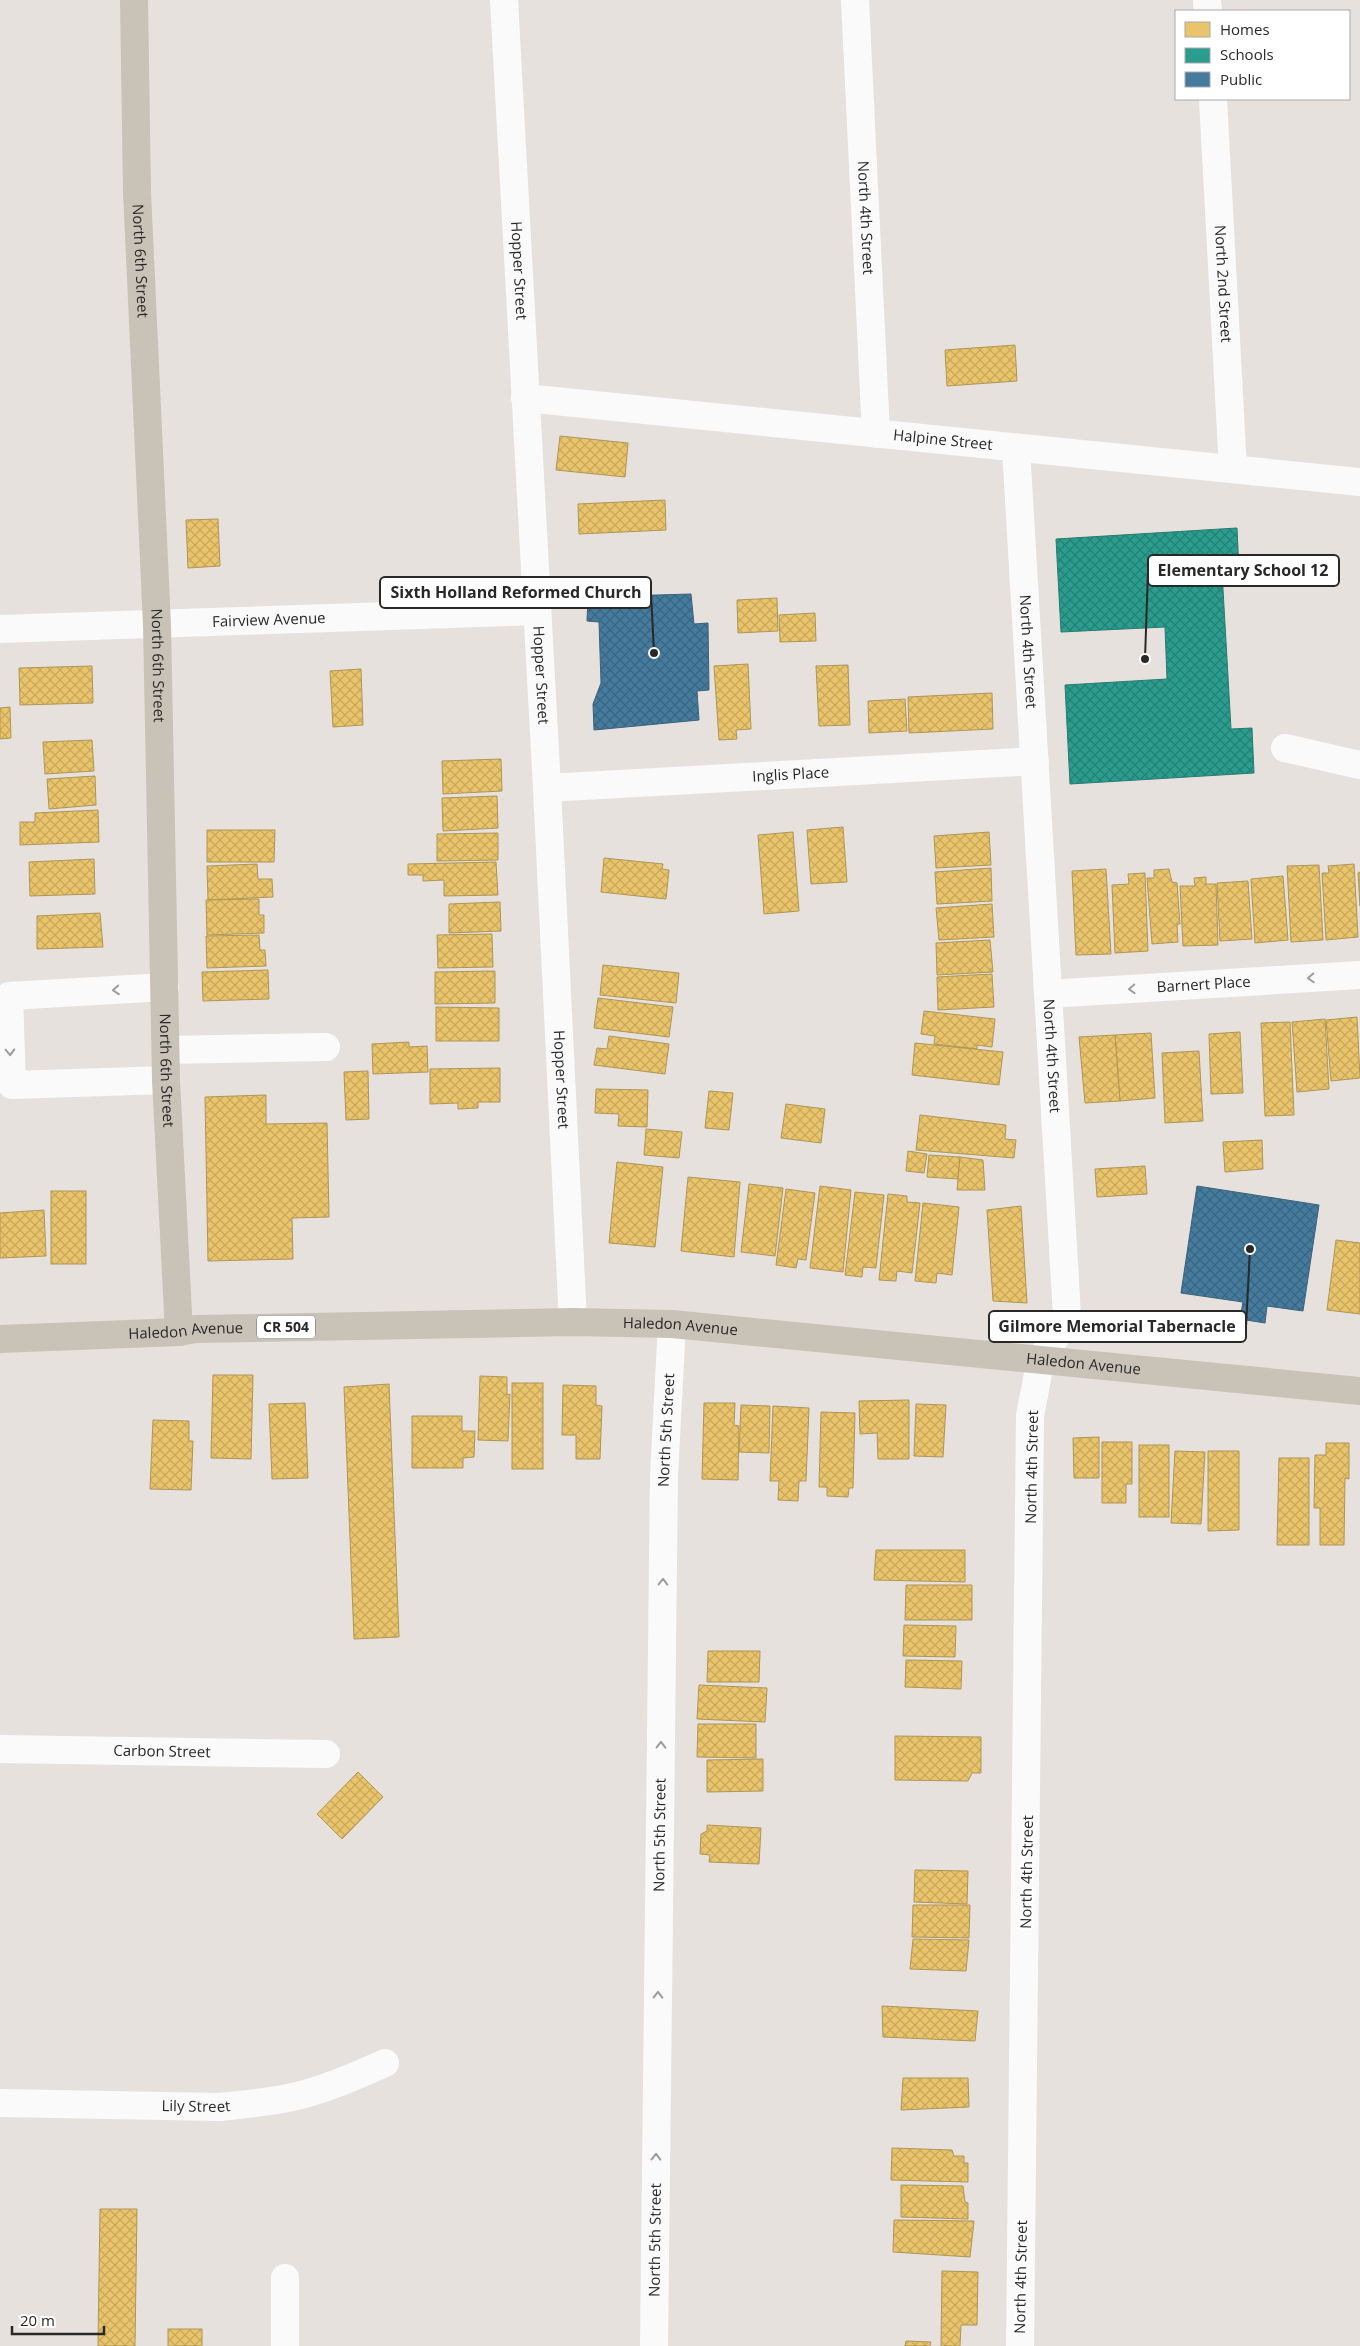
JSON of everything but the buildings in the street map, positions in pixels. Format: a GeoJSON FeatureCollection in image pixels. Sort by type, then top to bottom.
{"type":"FeatureCollection","features":[{"type":"Feature","properties":{"kind":"main road","name":"North 6th Street"},"geometry":{"type":"LineString","coordinates":[[134,0],[137,192],[157,624],[166,1080],[179,1332]]}},
{"type":"Feature","properties":{"kind":"main road","name":"Haledon Avenue"},"geometry":{"type":"LineString","coordinates":[[0,1339],[179,1332],[196,1329],[573,1322],[672,1324],[1041,1358],[1360,1391]]}},
{"type":"Feature","properties":{"kind":"street","name":"Hopper Street"},"geometry":{"type":"LineString","coordinates":[[504,0],[547,788],[573,1322]]}},
{"type":"Feature","properties":{"kind":"street","name":"North 4th Street"},"geometry":{"type":"LineString","coordinates":[[855,0],[876,434]]}},
{"type":"Feature","properties":{"kind":"street","name":"North 2nd Street"},"geometry":{"type":"LineString","coordinates":[[1212,100],[1233,469]]}},
{"type":"Feature","properties":{"kind":"street","name":"Halpine Street"},"geometry":{"type":"LineString","coordinates":[[525,398],[1360,482]]}},
{"type":"Feature","properties":{"kind":"street","name":"North 4th Street"},"geometry":{"type":"LineString","coordinates":[[1016,448],[1067,1315],[1064,1325],[1041,1358],[1030,1416],[1020,2346]]}},
{"type":"Feature","properties":{"kind":"street","name":"Fairview Avenue"},"geometry":{"type":"LineString","coordinates":[[0,629],[537,611]]}},
{"type":"Feature","properties":{"kind":"street"},"geometry":{"type":"LineString","coordinates":[[1285,748],[1360,766]]}},
{"type":"Feature","properties":{"kind":"street","name":"Inglis Place"},"geometry":{"type":"LineString","coordinates":[[547,788],[1035,761]]}},
{"type":"Feature","properties":{"kind":"street","name":"Barnert Place"},"geometry":{"type":"LineString","coordinates":[[1048,994],[1360,975]]}},
{"type":"Feature","properties":{"kind":"street"},"geometry":{"type":"LineString","coordinates":[[164,987],[9,996],[10,1049],[12,1085],[166,1080]]}},
{"type":"Feature","properties":{"kind":"street"},"geometry":{"type":"LineString","coordinates":[[166,1050],[326,1047]]}},
{"type":"Feature","properties":{"kind":"street","name":"North 5th Street"},"geometry":{"type":"LineString","coordinates":[[654,2346],[664,1476],[672,1324]]}},
{"type":"Feature","properties":{"kind":"street","name":"Carbon Street"},"geometry":{"type":"LineString","coordinates":[[0,1749],[326,1754]]}},
{"type":"Feature","properties":{"kind":"street","name":"Lily Street"},"geometry":{"type":"LineString","coordinates":[[0,2103],[220,2107],[253,2104],[300,2095],[336,2084],[385,2062]]}},
{"type":"Feature","properties":{"kind":"street"},"geometry":{"type":"LineString","coordinates":[[285,2278],[285,2346]]}},
{"type":"Feature","properties":{"kind":"place","name":"Sixth Holland Reformed Church"},"geometry":{"type":"Point","coordinates":[654,653]}},
{"type":"Feature","properties":{"kind":"place","name":"Elementary School 12"},"geometry":{"type":"Point","coordinates":[1145,659]}},
{"type":"Feature","properties":{"kind":"place","name":"Gilmore Memorial Tabernacle"},"geometry":{"type":"Point","coordinates":[1250,1249]}}]}
